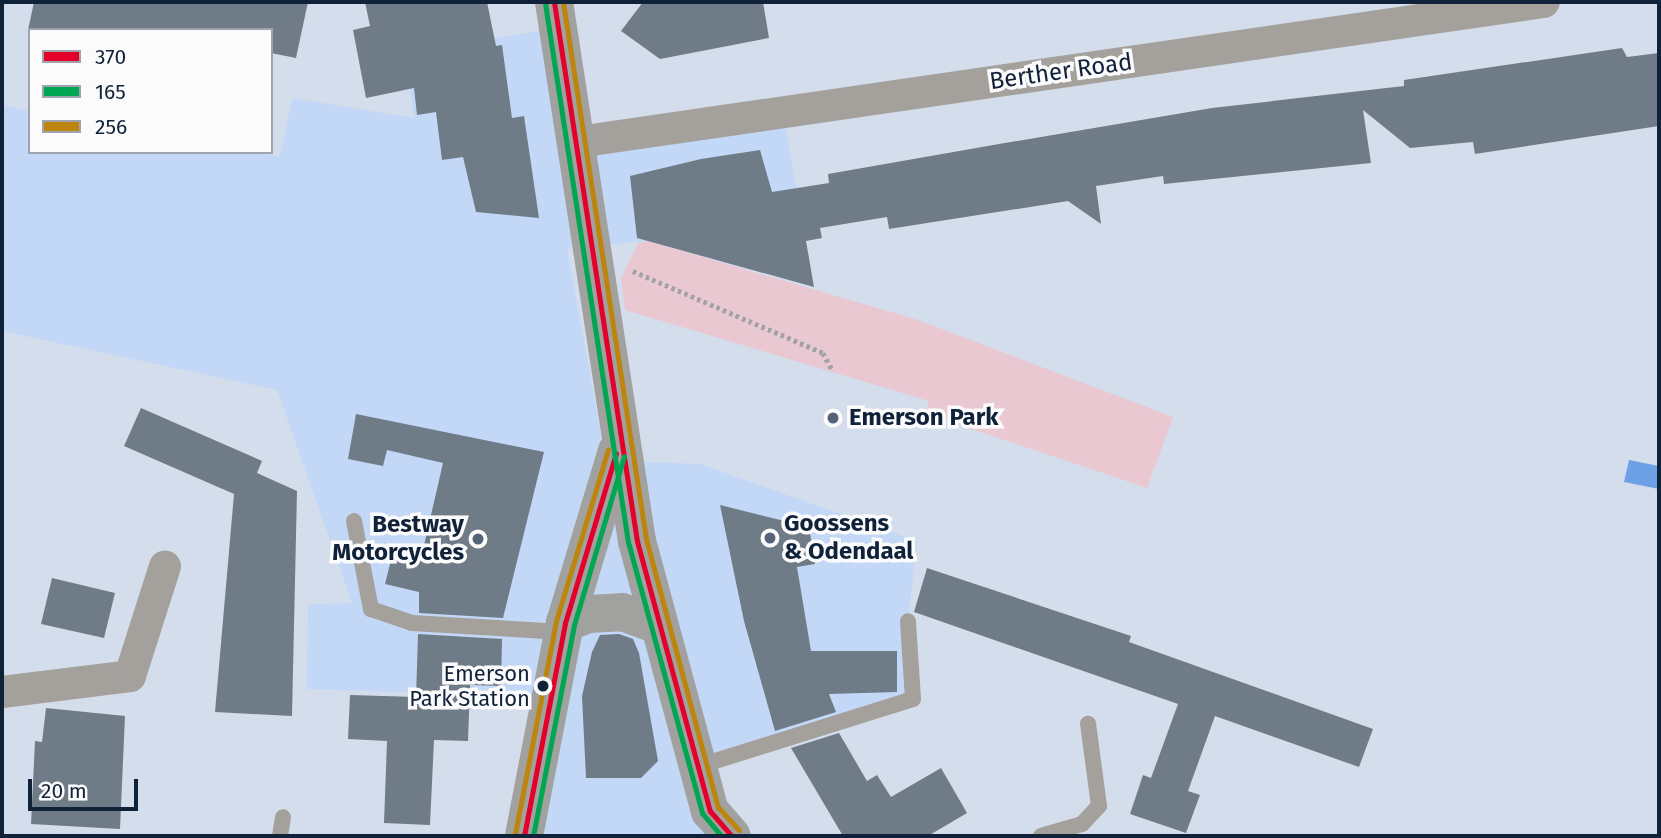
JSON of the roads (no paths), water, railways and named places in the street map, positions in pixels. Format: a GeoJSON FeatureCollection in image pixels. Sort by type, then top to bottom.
{"type":"FeatureCollection","features":[{"type":"Feature","properties":{"kind":"street"},"geometry":{"type":"LineString","coordinates":[[554,2],[578,142],[610,265],[619,446],[656,624],[716,828]]}},
{"type":"Feature","properties":{"kind":"street","name":"Berther Road"},"geometry":{"type":"LineString","coordinates":[[578,142],[1544,2]]}},
{"type":"Feature","properties":{"kind":"street"},"geometry":{"type":"LineString","coordinates":[[522,835],[564,627],[619,446]]}},
{"type":"Feature","properties":{"kind":"street"},"geometry":{"type":"LineString","coordinates":[[2,692],[130,676],[165,566]]}},
{"type":"Feature","properties":{"kind":"street"},"geometry":{"type":"LineString","coordinates":[[564,627],[588,614],[622,612],[656,624]]}},
{"type":"Feature","properties":{"kind":"lane"},"geometry":{"type":"LineString","coordinates":[[354,521],[371,609],[412,623],[564,627]]}},
{"type":"Feature","properties":{"kind":"lane"},"geometry":{"type":"LineString","coordinates":[[696,767],[913,699],[908,621]]}},
{"type":"Feature","properties":{"kind":"lane"},"geometry":{"type":"LineString","coordinates":[[1041,836],[1082,824],[1098,806],[1088,724]]}},
{"type":"Feature","properties":{"kind":"lane"},"geometry":{"type":"LineString","coordinates":[[280,836],[283,817]]}},
{"type":"Feature","properties":{"kind":"water"},"geometry":{"type":"Polygon","coordinates":[[[1629,460],[1659,466],[1659,489],[1624,482],[1629,460]]]}},
{"type":"Feature","properties":{"kind":"place","name":"Emerson Park"},"geometry":{"type":"Point","coordinates":[833,418]}},
{"type":"Feature","properties":{"kind":"place","name":"Goossens & Odendaal"},"geometry":{"type":"Point","coordinates":[770,538]}},
{"type":"Feature","properties":{"kind":"place","name":"Bestway Motorcycles"},"geometry":{"type":"Point","coordinates":[478,539]}},
{"type":"Feature","properties":{"kind":"place","name":"Emerson Park Station"},"geometry":{"type":"Point","coordinates":[543,686]}}]}
